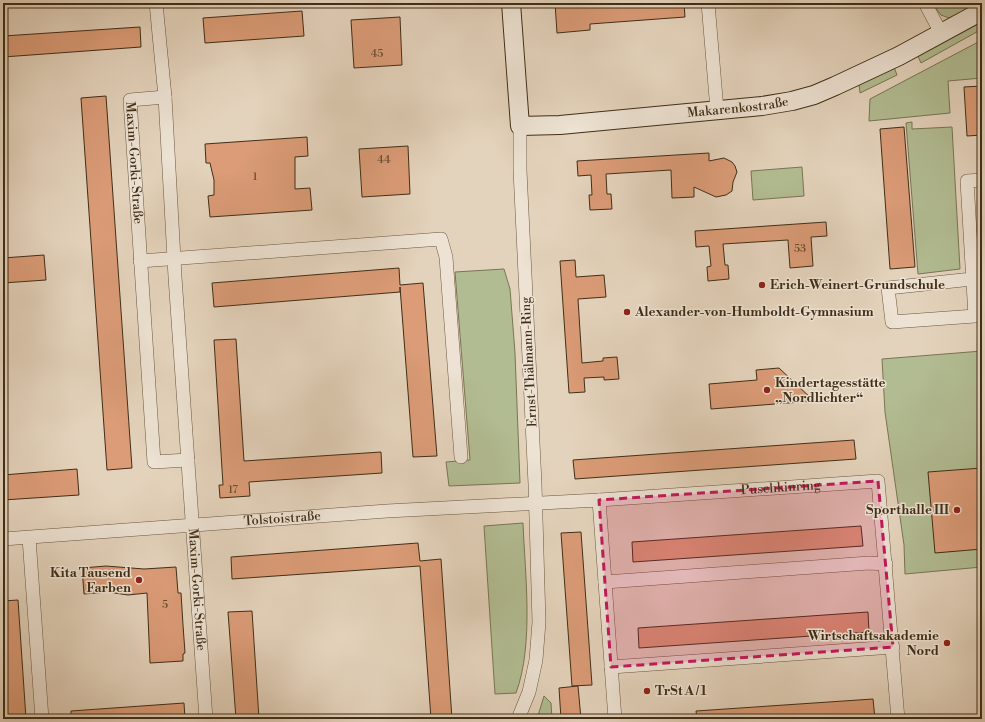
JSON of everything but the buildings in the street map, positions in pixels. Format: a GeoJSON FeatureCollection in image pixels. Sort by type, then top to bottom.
{"type":"FeatureCollection","features":[{"type":"Feature","properties":{"kind":"street","name":"Maxim-Gorki-Straße"},"geometry":{"type":"LineString","coordinates":[[156,3],[165,98],[174,259],[206,719]]}},
{"type":"Feature","properties":{"kind":"street","name":"Ernst-Thälmann-Ring"},"geometry":{"type":"LineString","coordinates":[[511,3],[520,126],[520,170],[539,622],[536,660],[529,692],[518,719]]}},
{"type":"Feature","properties":{"kind":"street"},"geometry":{"type":"LineString","coordinates":[[708,3],[717,110]]}},
{"type":"Feature","properties":{"kind":"street"},"geometry":{"type":"LineString","coordinates":[[924,3],[941,33]]}},
{"type":"Feature","properties":{"kind":"street","name":"Makarenkostraße"},"geometry":{"type":"LineString","coordinates":[[520,126],[560,125],[762,106],[792,101],[814,95],[899,56],[982,11]]}},
{"type":"Feature","properties":{"kind":"street","name":"Maxim-Gorki-Straße"},"geometry":{"type":"LineString","coordinates":[[165,98],[130,100],[140,261],[154,462],[188,460]]}},
{"type":"Feature","properties":{"kind":"street"},"geometry":{"type":"LineString","coordinates":[[972,279],[888,288],[892,322],[975,316],[967,181],[982,180]]}},
{"type":"Feature","properties":{"kind":"street"},"geometry":{"type":"LineString","coordinates":[[140,261],[441,239],[446,257],[461,457]]}},
{"type":"Feature","properties":{"kind":"street","name":"Puschkinring"},"geometry":{"type":"LineString","coordinates":[[535,503],[878,481],[898,719]]}},
{"type":"Feature","properties":{"kind":"street"},"geometry":{"type":"LineString","coordinates":[[599,500],[615,719]]}},
{"type":"Feature","properties":{"kind":"street","name":"Tolstoistraße"},"geometry":{"type":"LineString","coordinates":[[3,539],[387,511],[535,503]]}},
{"type":"Feature","properties":{"kind":"street"},"geometry":{"type":"LineString","coordinates":[[29,538],[42,719]]}},
{"type":"Feature","properties":{"kind":"street"},"geometry":{"type":"LineString","coordinates":[[605,582],[869,563],[886,564]]}},
{"type":"Feature","properties":{"kind":"street"},"geometry":{"type":"LineString","coordinates":[[611,667],[893,647]]}},
{"type":"Feature","properties":{"kind":"highlighted area"},"geometry":{"type":"Polygon","coordinates":[[[878,481],[893,647],[611,667],[599,500],[878,481]]]}},
{"type":"Feature","properties":{"kind":"green space"},"geometry":{"type":"Polygon","coordinates":[[[932,3],[982,3],[949,18],[941,15],[932,3]]]}},
{"type":"Feature","properties":{"kind":"green space"},"geometry":{"type":"Polygon","coordinates":[[[982,19],[982,29],[921,63],[917,54],[982,19]]]}},
{"type":"Feature","properties":{"kind":"green space"},"geometry":{"type":"Polygon","coordinates":[[[982,40],[982,78],[948,81],[950,113],[869,121],[870,99],[982,40]]]}},
{"type":"Feature","properties":{"kind":"green space"},"geometry":{"type":"Polygon","coordinates":[[[894,67],[897,75],[860,93],[859,84],[894,67]]]}},
{"type":"Feature","properties":{"kind":"green space"},"geometry":{"type":"Polygon","coordinates":[[[912,122],[912,129],[952,127],[960,269],[918,274],[906,123],[912,122]]]}},
{"type":"Feature","properties":{"kind":"green space"},"geometry":{"type":"Polygon","coordinates":[[[802,167],[804,196],[753,200],[751,171],[802,167]]]}},
{"type":"Feature","properties":{"kind":"green space"},"geometry":{"type":"Polygon","coordinates":[[[504,269],[510,289],[515,353],[520,483],[449,486],[446,462],[470,460],[455,272],[504,269]]]}},
{"type":"Feature","properties":{"kind":"green space"},"geometry":{"type":"Polygon","coordinates":[[[982,351],[982,567],[905,574],[904,545],[885,412],[882,359],[982,351]]]}},
{"type":"Feature","properties":{"kind":"green space"},"geometry":{"type":"Polygon","coordinates":[[[523,523],[527,631],[522,674],[516,693],[495,694],[484,526],[523,523]]]}},
{"type":"Feature","properties":{"kind":"green space"},"geometry":{"type":"Polygon","coordinates":[[[544,696],[551,703],[552,719],[537,719],[544,696]]]}},
{"type":"Feature","properties":{"kind":"place","name":"Erich-Weinert-Grundschule"},"geometry":{"type":"Point","coordinates":[762,285]}},
{"type":"Feature","properties":{"kind":"place","name":"Alexander-von-Humboldt-Gymnasium"},"geometry":{"type":"Point","coordinates":[627,312]}},
{"type":"Feature","properties":{"kind":"place","name":"Kindertagesstätte „Nordlichter“"},"geometry":{"type":"Point","coordinates":[767,390]}},
{"type":"Feature","properties":{"kind":"place","name":"Sporthalle III"},"geometry":{"type":"Point","coordinates":[957,510]}},
{"type":"Feature","properties":{"kind":"place","name":"Kita Tausend Farben"},"geometry":{"type":"Point","coordinates":[139,580]}},
{"type":"Feature","properties":{"kind":"place","name":"Wirtschaftsakademie Nord"},"geometry":{"type":"Point","coordinates":[947,643]}},
{"type":"Feature","properties":{"kind":"place","name":"TrSt A / 1"},"geometry":{"type":"Point","coordinates":[647,691]}}]}
